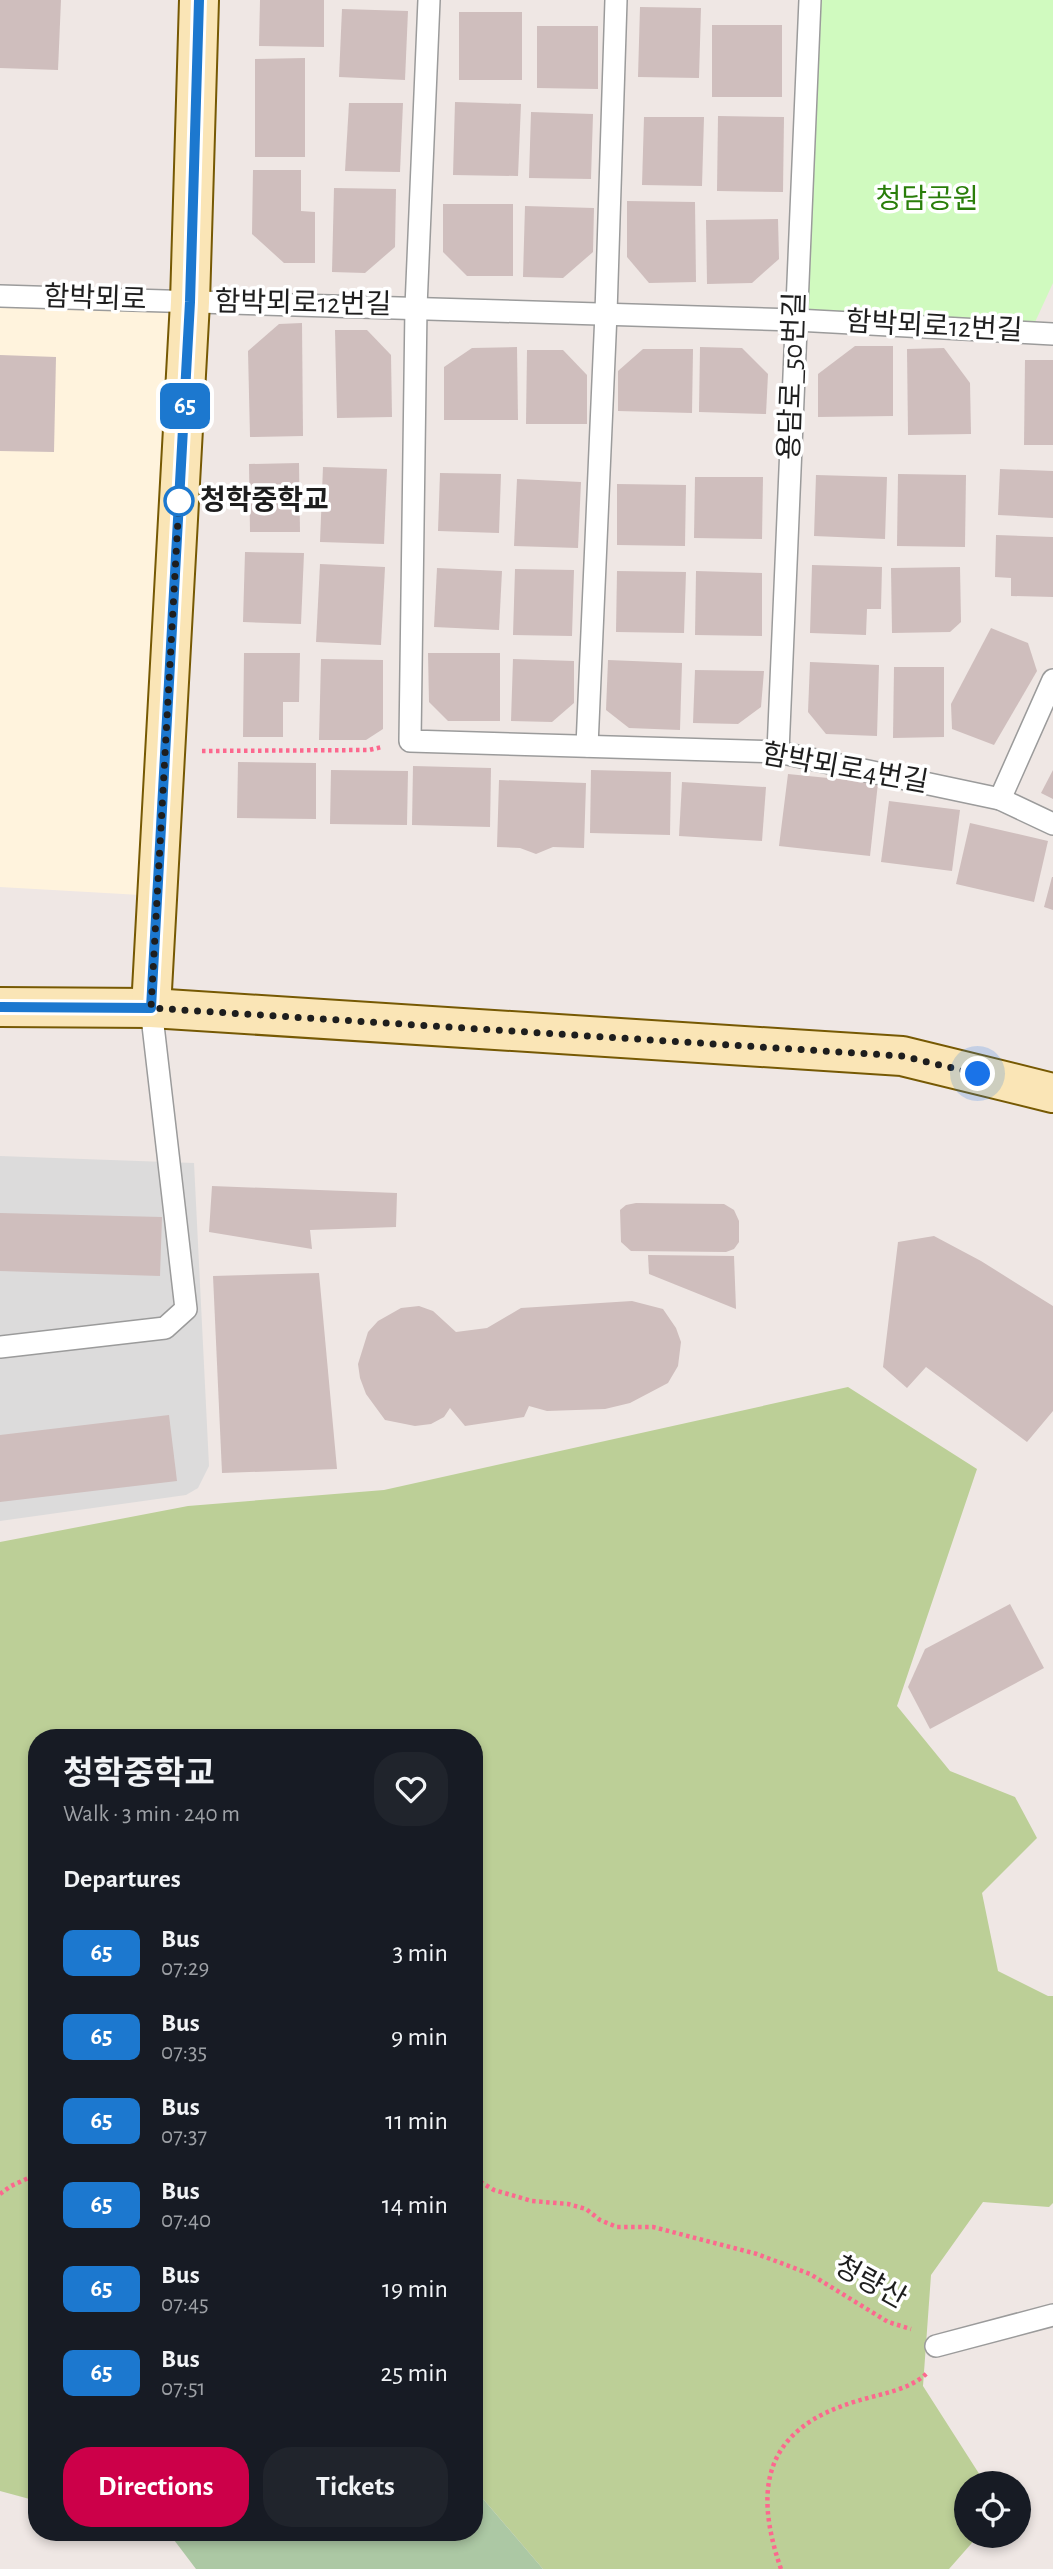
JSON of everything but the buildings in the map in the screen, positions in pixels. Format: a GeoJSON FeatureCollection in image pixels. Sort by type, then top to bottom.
{"type":"FeatureCollection","features":[{"type":"Feature","properties":{"kind":"main road"},"geometry":{"type":"LineString","coordinates":[[151,1008],[190,302],[199,0]]}},
{"type":"Feature","properties":{"kind":"main road"},"geometry":{"type":"LineString","coordinates":[[0,1006],[151,1008],[902,1056],[1053,1093]]}},
{"type":"Feature","properties":{"kind":"lane","name":"함박뫼로12번길"},"geometry":{"type":"LineString","coordinates":[[416,307],[429,0]]}},
{"type":"Feature","properties":{"kind":"lane"},"geometry":{"type":"LineString","coordinates":[[587,746],[606,313],[616,0]]}},
{"type":"Feature","properties":{"kind":"lane","name":"용담로_50번길"},"geometry":{"type":"LineString","coordinates":[[778,752],[810,0]]}},
{"type":"Feature","properties":{"kind":"lane","name":"함박뫼로"},"geometry":{"type":"LineString","coordinates":[[0,296],[190,302]]}},
{"type":"Feature","properties":{"kind":"lane","name":"함박뫼로12번길"},"geometry":{"type":"LineString","coordinates":[[190,302],[796,320],[1053,334]]}},
{"type":"Feature","properties":{"kind":"lane"},"geometry":{"type":"LineString","coordinates":[[410,741],[416,307]]}},
{"type":"Feature","properties":{"kind":"lane"},"geometry":{"type":"LineString","coordinates":[[1000,799],[1053,680]]}},
{"type":"Feature","properties":{"kind":"lane","name":"함박뫼로4번길"},"geometry":{"type":"LineString","coordinates":[[410,741],[778,752],[1000,799],[1053,824]]}},
{"type":"Feature","properties":{"kind":"lane"},"geometry":{"type":"LineString","coordinates":[[0,1347],[165,1328],[186,1309],[151,1008]]}},
{"type":"Feature","properties":{"kind":"lane"},"geometry":{"type":"LineString","coordinates":[[936,2346],[1053,2315]]}},
{"type":"Feature","properties":{"kind":"path"},"geometry":{"type":"LineString","coordinates":[[166,751],[369,750],[410,741]]}},
{"type":"Feature","properties":{"kind":"path"},"geometry":{"type":"LineString","coordinates":[[0,2194],[28,2178]]}},
{"type":"Feature","properties":{"kind":"path","name":"청량산"},"geometry":{"type":"LineString","coordinates":[[483,2183],[494,2190],[532,2201],[568,2204],[586,2209],[600,2220],[617,2227],[636,2226],[670,2231],[704,2242],[723,2244],[810,2274],[888,2322],[923,2333],[936,2346]]}},
{"type":"Feature","properties":{"kind":"path"},"geometry":{"type":"LineString","coordinates":[[781,2569],[771,2535],[767,2481],[783,2446],[808,2420],[845,2404],[904,2387],[921,2379],[935,2365],[936,2346]]}},
{"type":"Feature","properties":{"kind":"shaded area","name":"청학중학교"},"geometry":{"type":"Polygon","coordinates":[[[0,296],[190,302],[158,896],[0,887],[0,296]]]}},
{"type":"Feature","properties":{"kind":"shaded area"},"geometry":{"type":"Polygon","coordinates":[[[0,1156],[194,1163],[209,1466],[198,1488],[186,1495],[0,1521],[0,1156]]]}},
{"type":"Feature","properties":{"kind":"green space","name":"청담공원"},"geometry":{"type":"Polygon","coordinates":[[[810,0],[1053,0],[1053,283],[1030,333],[796,320],[810,0]]]}},
{"type":"Feature","properties":{"kind":"green space"},"geometry":{"type":"Polygon","coordinates":[[[848,1387],[977,1469],[897,1706],[950,1771],[1015,1797],[1037,1838],[982,1893],[998,1971],[1053,1996],[1053,2203],[1049,2207],[983,2202],[931,2275],[923,2386],[977,2471],[954,2471],[954,2548],[967,2548],[949,2569],[543,2569],[483,2500],[483,1729],[28,1729],[28,2499],[0,2491],[0,1542],[188,1506],[384,1490],[848,1387]]]}},
{"type":"Feature","properties":{"kind":"green space"},"geometry":{"type":"Polygon","coordinates":[[[483,2500],[543,2569],[196,2569],[175,2541],[483,2541],[483,2500]]]}},
{"type":"Feature","properties":{"kind":"bus line","name":"65"},"geometry":{"type":"LineString","coordinates":[[0,1007],[151,1008],[190,302],[199,0]]}},
{"type":"Feature","properties":{"kind":"place","name":"청학중학교"},"geometry":{"type":"Point","coordinates":[179,501]}},
{"type":"Feature","properties":{"kind":"route"},"geometry":{"type":"LineString","coordinates":[[179,501],[151,1008],[902,1056],[978,1074]]}}]}
